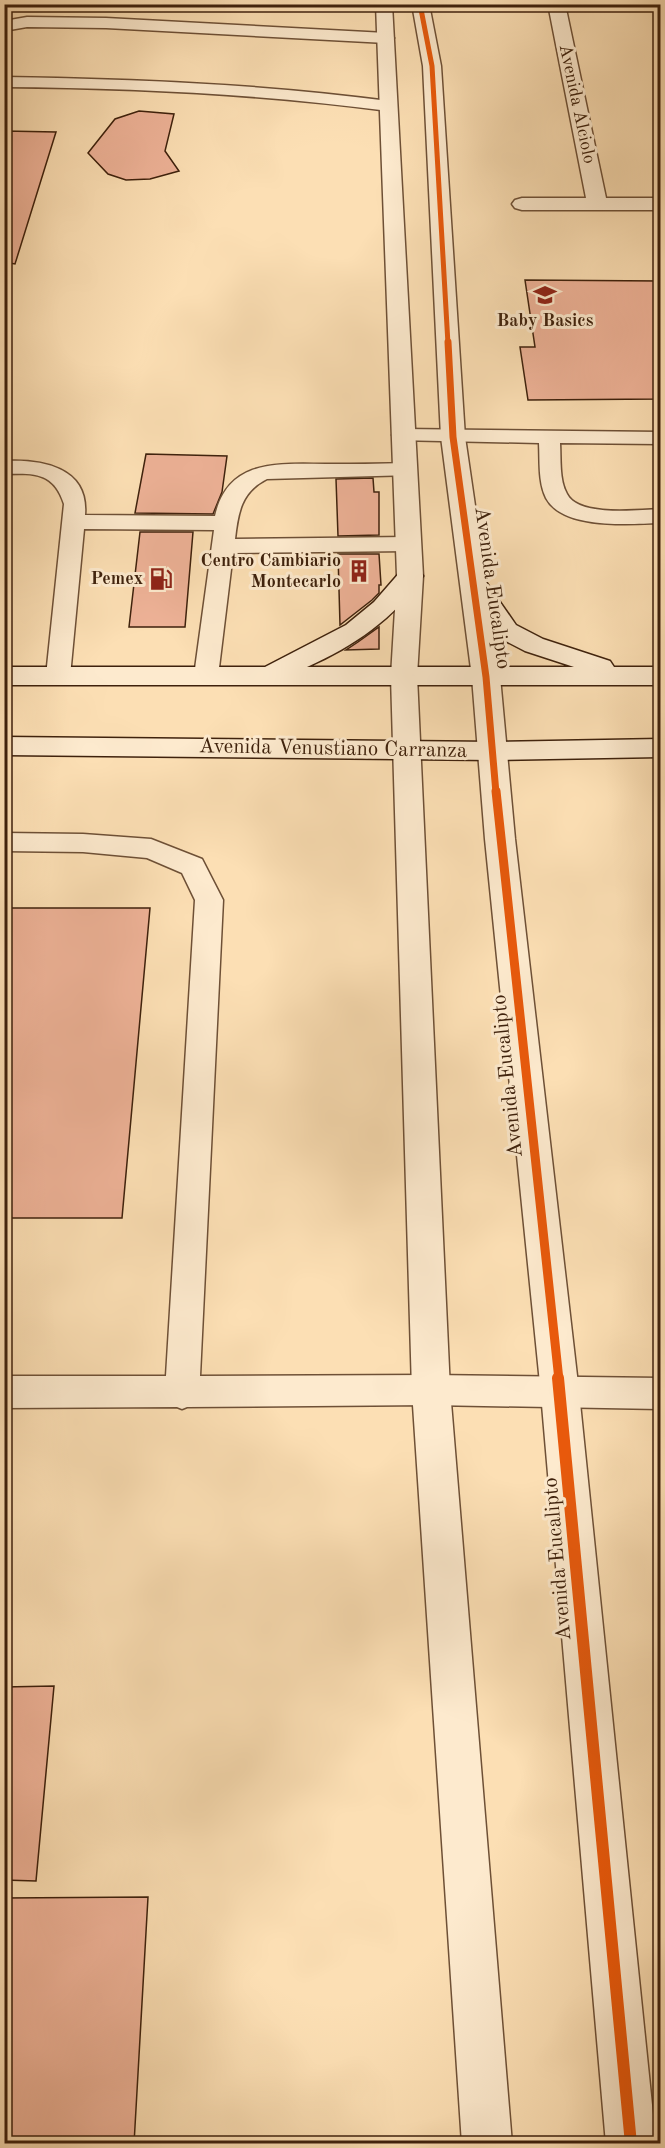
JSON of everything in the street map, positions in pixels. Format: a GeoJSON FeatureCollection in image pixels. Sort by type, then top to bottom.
{"type":"FeatureCollection","features":[{"type":"Feature","properties":{"kind":"street"},"geometry":{"type":"LineString","coordinates":[[384,4],[410,576],[404,676],[431,1390],[487,2144]]}},
{"type":"Feature","properties":{"kind":"street","name":"Avenida Eucalipto"},"geometry":{"type":"LineString","coordinates":[[420,4],[432,66],[453,437],[475,585],[494,751],[500,839],[560,1393],[631,2144]]}},
{"type":"Feature","properties":{"kind":"street","name":"Avenida Alciolo"},"geometry":{"type":"LineString","coordinates":[[556,4],[597,204]]}},
{"type":"Feature","properties":{"kind":"street"},"geometry":{"type":"LineString","coordinates":[[522,204],[660,204]]}},
{"type":"Feature","properties":{"kind":"street"},"geometry":{"type":"LineString","coordinates":[[266,676],[320,652],[352,633],[381,611],[410,576]]}},
{"type":"Feature","properties":{"kind":"street"},"geometry":{"type":"LineString","coordinates":[[475,585],[507,631],[534,645],[631,676]]}},
{"type":"Feature","properties":{"kind":"street"},"geometry":{"type":"LineString","coordinates":[[4,676],[660,676]]}},
{"type":"Feature","properties":{"kind":"street","name":"Avenida Venustiano Carranza"},"geometry":{"type":"LineString","coordinates":[[4,746],[494,751],[660,748]]}},
{"type":"Feature","properties":{"kind":"lane"},"geometry":{"type":"LineString","coordinates":[[4,26],[27,22],[106,23],[386,38]]}},
{"type":"Feature","properties":{"kind":"lane"},"geometry":{"type":"LineString","coordinates":[[4,82],[193,86],[316,95],[389,106]]}},
{"type":"Feature","properties":{"kind":"lane"},"geometry":{"type":"LineString","coordinates":[[403,435],[660,438]]}},
{"type":"Feature","properties":{"kind":"lane"},"geometry":{"type":"LineString","coordinates":[[549,437],[554,489],[558,500],[567,508],[602,516],[660,516]]}},
{"type":"Feature","properties":{"kind":"lane"},"geometry":{"type":"LineString","coordinates":[[4,468],[47,470],[61,477],[72,489],[75,504],[58,676]]}},
{"type":"Feature","properties":{"kind":"lane"},"geometry":{"type":"LineString","coordinates":[[206,676],[222,546],[235,492],[249,478],[268,471],[405,470]]}},
{"type":"Feature","properties":{"kind":"lane"},"geometry":{"type":"LineString","coordinates":[[73,522],[226,523]]}},
{"type":"Feature","properties":{"kind":"lane"},"geometry":{"type":"LineString","coordinates":[[222,546],[408,544]]}},
{"type":"Feature","properties":{"kind":"lane"},"geometry":{"type":"LineString","coordinates":[[4,842],[83,843],[151,849],[192,866],[209,900],[182,1393]]}},
{"type":"Feature","properties":{"kind":"lane"},"geometry":{"type":"LineString","coordinates":[[4,1392],[182,1393],[431,1390],[660,1394]]}},
{"type":"Feature","properties":{"kind":"building"},"geometry":{"type":"Polygon","coordinates":[[[139,111],[174,114],[165,151],[179,171],[150,179],[126,180],[108,174],[88,153],[115,119],[139,111]]]}},
{"type":"Feature","properties":{"kind":"building"},"geometry":{"type":"Polygon","coordinates":[[[4,131],[56,132],[15,264],[4,262],[4,131]]]}},
{"type":"Feature","properties":{"kind":"building"},"geometry":{"type":"Polygon","coordinates":[[[525,280],[660,281],[660,399],[528,400],[520,347],[535,347],[525,280]]]}},
{"type":"Feature","properties":{"kind":"building"},"geometry":{"type":"Polygon","coordinates":[[[146,454],[227,456],[222,492],[213,514],[135,513],[146,454]]]}},
{"type":"Feature","properties":{"kind":"building"},"geometry":{"type":"Polygon","coordinates":[[[373,478],[374,492],[379,492],[379,535],[338,536],[336,479],[373,478]]]}},
{"type":"Feature","properties":{"kind":"building","name":"Pemex"},"geometry":{"type":"Polygon","coordinates":[[[140,532],[193,532],[185,627],[129,627],[140,532]]]}},
{"type":"Feature","properties":{"kind":"building"},"geometry":{"type":"Polygon","coordinates":[[[338,554],[379,554],[381,585],[379,585],[379,593],[372,600],[340,625],[338,554]]]}},
{"type":"Feature","properties":{"kind":"building"},"geometry":{"type":"Polygon","coordinates":[[[379,627],[379,649],[346,650],[358,642],[379,627]]]}},
{"type":"Feature","properties":{"kind":"building"},"geometry":{"type":"Polygon","coordinates":[[[4,908],[150,908],[122,1218],[4,1218],[4,908]]]}},
{"type":"Feature","properties":{"kind":"building"},"geometry":{"type":"Polygon","coordinates":[[[54,1686],[36,1881],[4,1880],[4,1687],[54,1686]]]}},
{"type":"Feature","properties":{"kind":"building"},"geometry":{"type":"Polygon","coordinates":[[[148,1897],[134,2144],[4,2144],[4,1898],[148,1897]]]}},
{"type":"Feature","properties":{"kind":"cycle path"},"geometry":{"type":"LineString","coordinates":[[420,4],[432,66],[453,437],[486,677],[500,839],[560,1393],[631,2144]]}},
{"type":"Feature","properties":{"kind":"place","name":"Baby Basics"},"geometry":{"type":"Point","coordinates":[545,295]}},
{"type":"Feature","properties":{"kind":"place","name":"Centro Cambiario Montecarlo"},"geometry":{"type":"Point","coordinates":[359,571]}},
{"type":"Feature","properties":{"kind":"place","name":"Pemex"},"geometry":{"type":"Point","coordinates":[161,579]}}]}
